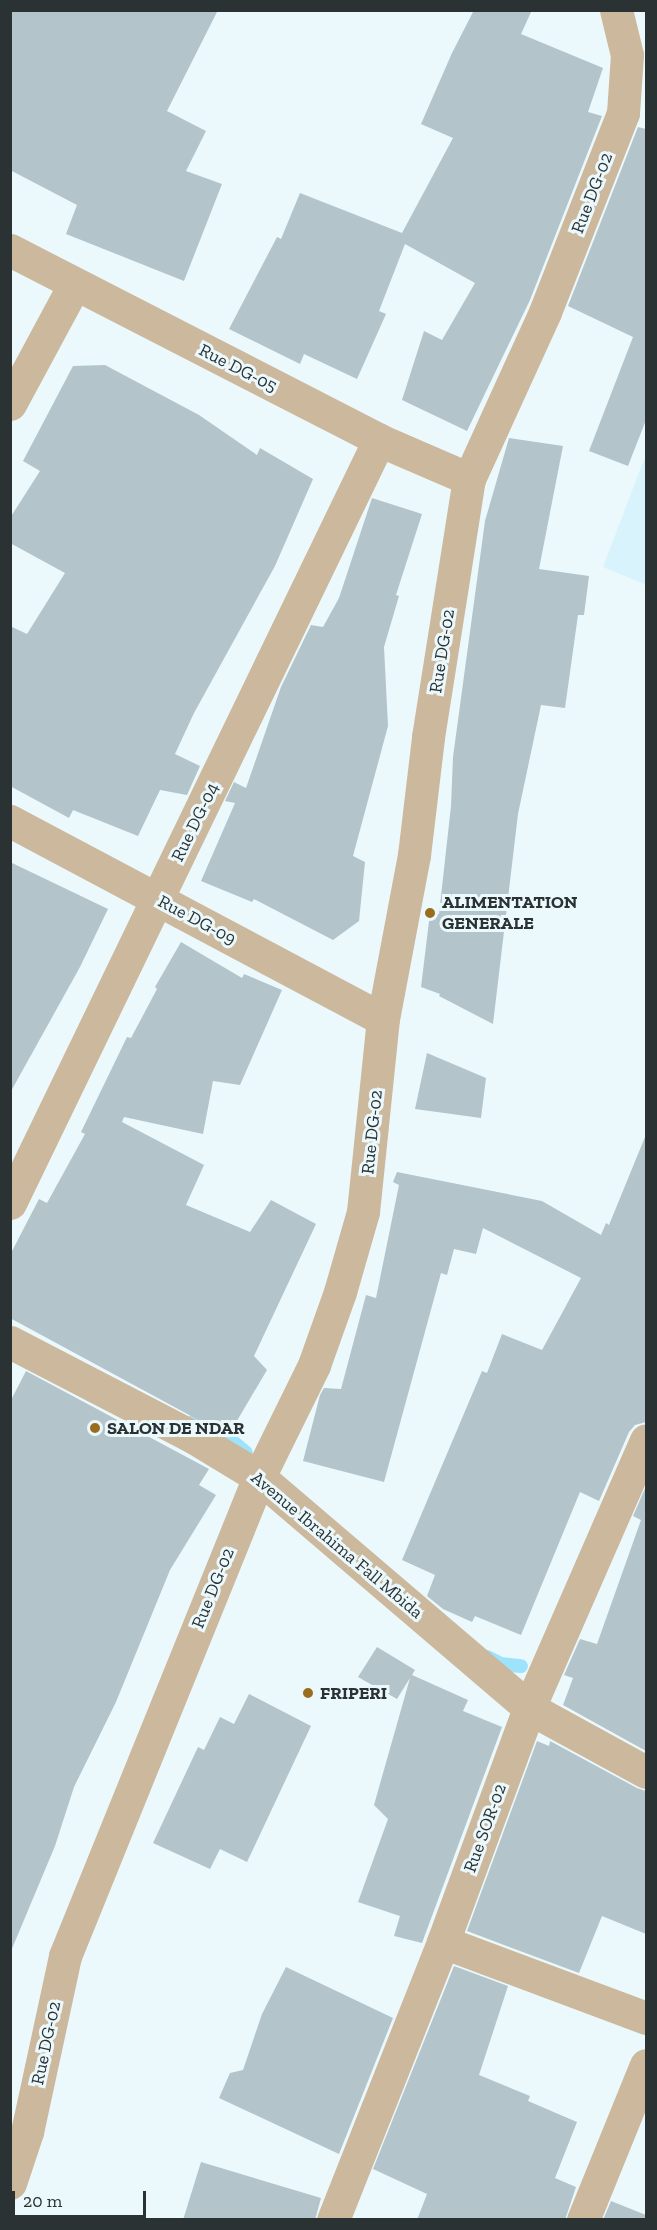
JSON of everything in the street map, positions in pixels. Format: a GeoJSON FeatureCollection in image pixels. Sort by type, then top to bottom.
{"type":"FeatureCollection","features":[{"type":"Feature","properties":{"kind":"street","name":"Rue DG-02"},"geometry":{"type":"LineString","coordinates":[[10,2183],[27,2132],[65,1956],[259,1477],[314,1365],[340,1292],[363,1212],[383,1019],[414,855],[428,737],[469,479],[545,312],[623,113],[627,55],[616,10]]}},
{"type":"Feature","properties":{"kind":"street","name":"Rue DG-05"},"geometry":{"type":"LineString","coordinates":[[10,250],[74,285],[379,440],[469,479]]}},
{"type":"Feature","properties":{"kind":"street"},"geometry":{"type":"LineString","coordinates":[[10,404],[74,285]]}},
{"type":"Feature","properties":{"kind":"street","name":"Rue DG-04"},"geometry":{"type":"LineString","coordinates":[[10,1203],[379,440]]}},
{"type":"Feature","properties":{"kind":"street","name":"Rue DG-09"},"geometry":{"type":"LineString","coordinates":[[10,821],[383,1019]]}},
{"type":"Feature","properties":{"kind":"street","name":"Avenue Ibrahima Fall Mbida"},"geometry":{"type":"LineString","coordinates":[[10,1342],[193,1437],[259,1477],[529,1707],[646,1772]]}},
{"type":"Feature","properties":{"kind":"street","name":"Rue SOR-02"},"geometry":{"type":"LineString","coordinates":[[333,2220],[443,1942],[529,1707],[646,1440]]}},
{"type":"Feature","properties":{"kind":"street"},"geometry":{"type":"LineString","coordinates":[[443,1942],[646,2018]]}},
{"type":"Feature","properties":{"kind":"street"},"geometry":{"type":"LineString","coordinates":[[583,2220],[646,2065]]}},
{"type":"Feature","properties":{"kind":"shaded area"},"geometry":{"type":"Polygon","coordinates":[[[646,454],[646,585],[603,567],[646,454]]]}},
{"type":"Feature","properties":{"kind":"building"},"geometry":{"type":"Polygon","coordinates":[[[10,10],[218,10],[167,111],[206,131],[186,171],[222,184],[184,281],[66,234],[77,205],[10,170],[10,10]]]}},
{"type":"Feature","properties":{"kind":"building"},"geometry":{"type":"Polygon","coordinates":[[[474,10],[532,10],[521,34],[603,68],[588,112],[602,116],[530,300],[467,431],[402,400],[424,331],[442,340],[475,283],[405,244],[379,311],[386,314],[357,379],[304,354],[300,364],[229,329],[277,237],[281,239],[300,193],[402,233],[453,138],[421,124],[452,53],[474,10]]]}},
{"type":"Feature","properties":{"kind":"building"},"geometry":{"type":"Polygon","coordinates":[[[638,127],[646,129],[646,420],[628,466],[589,451],[633,337],[568,306],[638,127]]]}},
{"type":"Feature","properties":{"kind":"building"},"geometry":{"type":"Polygon","coordinates":[[[105,365],[199,415],[257,455],[260,448],[313,479],[275,566],[194,713],[175,754],[200,766],[187,795],[160,790],[138,836],[73,810],[69,818],[10,786],[10,626],[27,634],[65,573],[10,543],[10,518],[40,471],[23,461],[73,366],[105,365]]]}},
{"type":"Feature","properties":{"kind":"building"},"geometry":{"type":"Polygon","coordinates":[[[509,438],[563,446],[539,569],[589,576],[584,615],[578,615],[565,708],[541,705],[518,814],[493,1024],[439,996],[440,994],[421,987],[430,913],[439,914],[451,806],[453,757],[485,521],[509,438]]]}},
{"type":"Feature","properties":{"kind":"building"},"geometry":{"type":"Polygon","coordinates":[[[372,498],[422,514],[396,595],[399,596],[384,647],[388,726],[353,856],[365,862],[359,921],[333,940],[254,899],[252,902],[201,881],[235,803],[225,801],[234,782],[246,788],[281,687],[311,625],[323,627],[339,598],[372,498]]]}},
{"type":"Feature","properties":{"kind":"building"},"geometry":{"type":"Polygon","coordinates":[[[10,862],[108,909],[80,967],[10,1093],[10,862]]]}},
{"type":"Feature","properties":{"kind":"building"},"geometry":{"type":"Polygon","coordinates":[[[181,942],[242,978],[244,974],[282,990],[240,1085],[213,1081],[203,1134],[124,1117],[122,1122],[204,1165],[186,1205],[250,1232],[271,1200],[316,1224],[254,1356],[267,1370],[228,1436],[10,1318],[10,1255],[39,1199],[47,1203],[85,1134],[81,1132],[127,1037],[131,1038],[157,989],[155,987],[181,942]]]}},
{"type":"Feature","properties":{"kind":"building"},"geometry":{"type":"Polygon","coordinates":[[[427,1053],[486,1078],[481,1118],[415,1109],[427,1053]]]}},
{"type":"Feature","properties":{"kind":"building"},"geometry":{"type":"Polygon","coordinates":[[[645,1137],[646,1422],[635,1425],[629,1432],[599,1501],[580,1492],[521,1635],[475,1616],[472,1622],[443,1609],[427,1596],[435,1575],[402,1560],[482,1371],[487,1373],[502,1334],[542,1350],[581,1278],[483,1228],[476,1254],[454,1249],[447,1275],[441,1273],[384,1482],[303,1461],[320,1395],[324,1388],[341,1389],[366,1295],[376,1298],[399,1185],[393,1182],[397,1172],[542,1201],[601,1235],[606,1223],[609,1225],[645,1137]]]}},
{"type":"Feature","properties":{"kind":"building"},"geometry":{"type":"Polygon","coordinates":[[[26,1371],[209,1469],[199,1485],[216,1495],[170,1570],[116,1702],[74,1787],[55,1846],[11,1951],[10,1402],[26,1371]]]}},
{"type":"Feature","properties":{"kind":"building"},"geometry":{"type":"Polygon","coordinates":[[[646,1486],[646,1751],[563,1705],[573,1678],[564,1675],[580,1639],[597,1644],[641,1520],[633,1516],[646,1486]]]}},
{"type":"Feature","properties":{"kind":"building"},"geometry":{"type":"Polygon","coordinates":[[[377,1647],[415,1670],[412,1675],[468,1700],[463,1711],[502,1727],[422,1943],[394,1936],[400,1916],[358,1902],[388,1819],[374,1805],[410,1678],[397,1699],[358,1677],[377,1647]]]}},
{"type":"Feature","properties":{"kind":"building"},"geometry":{"type":"Polygon","coordinates":[[[249,1694],[311,1726],[247,1862],[220,1849],[210,1869],[153,1843],[198,1747],[204,1750],[220,1717],[234,1724],[249,1694]]]}},
{"type":"Feature","properties":{"kind":"building"},"geometry":{"type":"Polygon","coordinates":[[[537,1741],[549,1746],[550,1741],[646,1791],[646,1934],[602,1916],[579,1973],[467,1931],[537,1741]]]}},
{"type":"Feature","properties":{"kind":"building"},"geometry":{"type":"Polygon","coordinates":[[[454,1966],[508,1986],[479,2075],[530,2096],[528,2101],[577,2122],[555,2178],[576,2187],[565,2220],[417,2220],[427,2194],[373,2169],[454,1966]]]}},
{"type":"Feature","properties":{"kind":"building"},"geometry":{"type":"Polygon","coordinates":[[[286,1967],[393,2018],[339,2154],[219,2098],[230,2073],[243,2070],[262,2014],[286,1967]]]}},
{"type":"Feature","properties":{"kind":"building"},"geometry":{"type":"Polygon","coordinates":[[[201,2162],[321,2198],[315,2220],[183,2220],[201,2162]]]}},
{"type":"Feature","properties":{"kind":"building"},"geometry":{"type":"Polygon","coordinates":[[[611,2201],[646,2215],[646,2220],[603,2220],[611,2201]]]}},
{"type":"Feature","properties":{"kind":"waterway"},"geometry":{"type":"LineString","coordinates":[[195,1420],[226,1436],[246,1453]]}},
{"type":"Feature","properties":{"kind":"waterway"},"geometry":{"type":"LineString","coordinates":[[487,1657],[501,1664],[521,1666]]}},
{"type":"Feature","properties":{"kind":"place","name":"ALIMENTATION GENERALE"},"geometry":{"type":"Point","coordinates":[430,913]}},
{"type":"Feature","properties":{"kind":"place","name":"SALON DE NDAR"},"geometry":{"type":"Point","coordinates":[95,1428]}},
{"type":"Feature","properties":{"kind":"place","name":"FRIPERI"},"geometry":{"type":"Point","coordinates":[308,1693]}}]}
